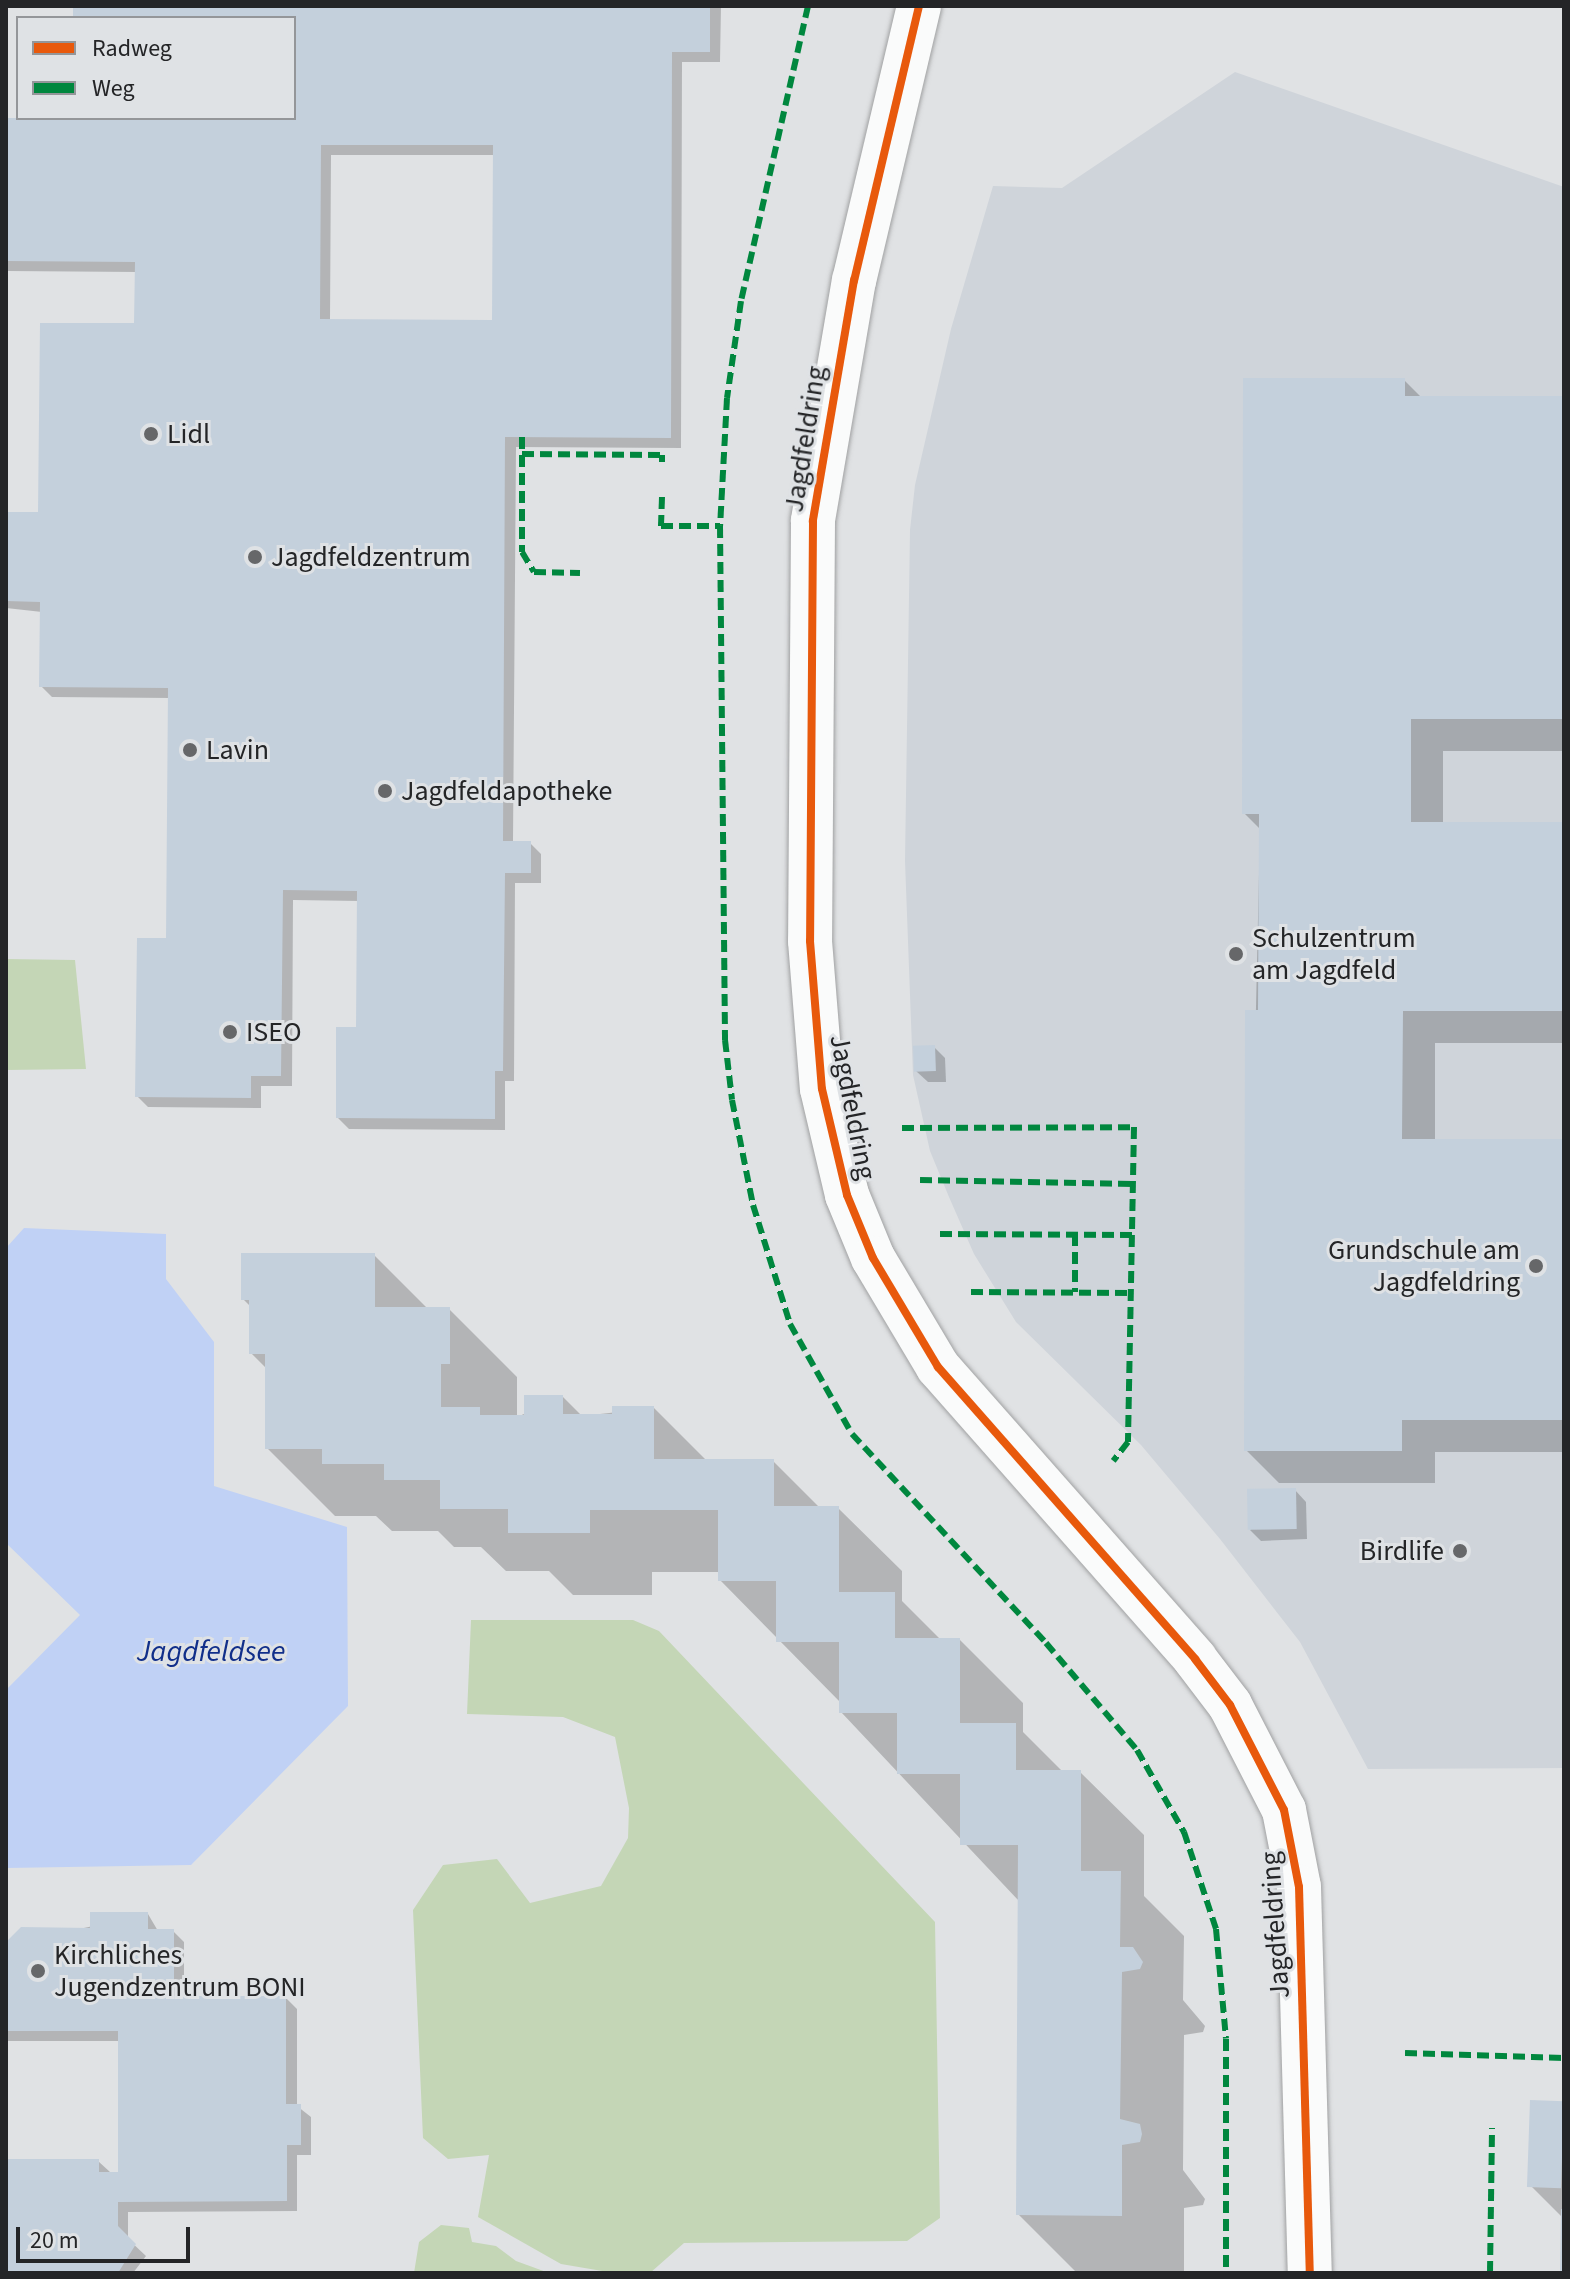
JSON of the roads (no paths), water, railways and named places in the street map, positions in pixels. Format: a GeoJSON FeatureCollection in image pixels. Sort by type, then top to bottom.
{"type":"FeatureCollection","features":[{"type":"Feature","properties":{"kind":"street","name":"Jagdfeldring"},"geometry":{"type":"LineString","coordinates":[[919,6],[854,280],[813,521],[810,941],[822,1089],[847,1195],[873,1258],[938,1367],[1195,1659],[1230,1705],[1284,1810],[1299,1887],[1310,2273]]}},
{"type":"Feature","properties":{"kind":"water","name":"Jagdfeldsee"},"geometry":{"type":"Polygon","coordinates":[[[24,1228],[166,1234],[166,1279],[214,1342],[214,1486],[347,1527],[348,1706],[191,1865],[6,1868],[6,1690],[80,1615],[6,1543],[6,1248],[24,1228]]]}},
{"type":"Feature","properties":{"kind":"place","name":"Lidl"},"geometry":{"type":"Point","coordinates":[151,434]}},
{"type":"Feature","properties":{"kind":"place","name":"Jagdfeldzentrum"},"geometry":{"type":"Point","coordinates":[255,557]}},
{"type":"Feature","properties":{"kind":"place","name":"Lavin"},"geometry":{"type":"Point","coordinates":[190,750]}},
{"type":"Feature","properties":{"kind":"place","name":"Jagdfeldapotheke"},"geometry":{"type":"Point","coordinates":[385,791]}},
{"type":"Feature","properties":{"kind":"place","name":"Schulzentrum am Jagdfeld"},"geometry":{"type":"Point","coordinates":[1236,954]}},
{"type":"Feature","properties":{"kind":"place","name":"ISEO"},"geometry":{"type":"Point","coordinates":[230,1032]}},
{"type":"Feature","properties":{"kind":"place","name":"Grundschule am Jagdfeldring"},"geometry":{"type":"Point","coordinates":[1536,1266]}},
{"type":"Feature","properties":{"kind":"place","name":"Birdlife"},"geometry":{"type":"Point","coordinates":[1460,1551]}},
{"type":"Feature","properties":{"kind":"place","name":"Kirchliches Jugendzentrum BONI"},"geometry":{"type":"Point","coordinates":[38,1971]}}]}
